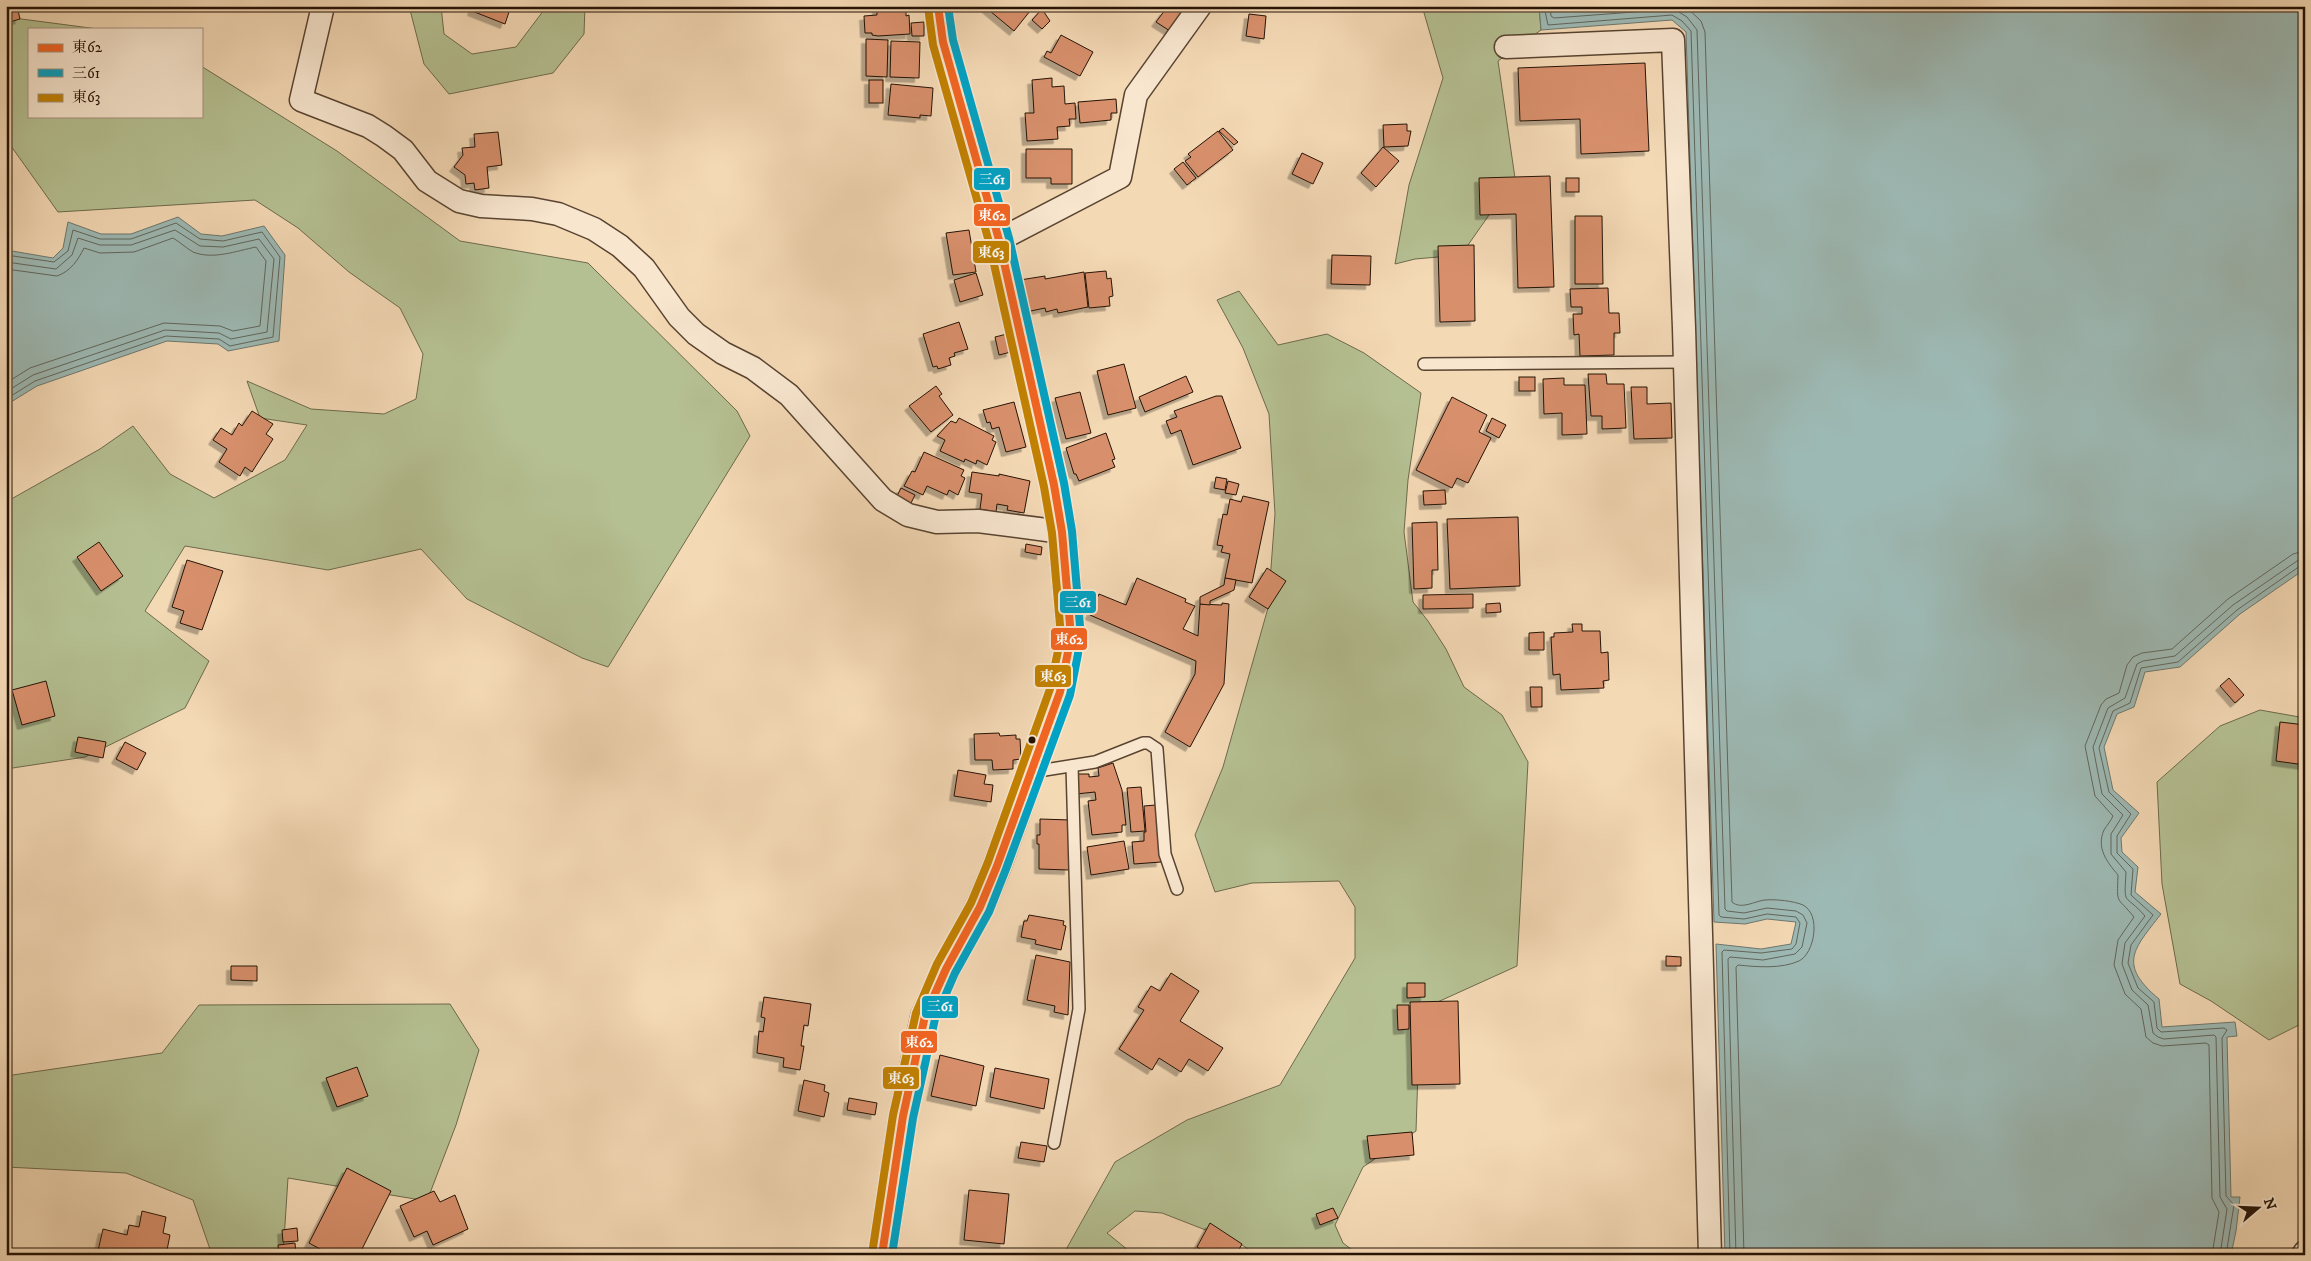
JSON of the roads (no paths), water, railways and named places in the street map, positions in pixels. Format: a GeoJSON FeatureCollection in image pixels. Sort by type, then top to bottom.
{"type":"FeatureCollection","features":[{"type":"Feature","properties":{"kind":"street"},"geometry":{"type":"LineString","coordinates":[[323,6],[301,100],[368,126],[384,136],[403,150],[426,181],[459,201],[481,206],[532,209],[558,214],[594,229],[620,246],[644,268],[679,317],[696,334],[723,353],[752,368],[789,395],[883,500],[894,508],[908,515],[937,522],[978,520],[1062,532]]}},
{"type":"Feature","properties":{"kind":"street"},"geometry":{"type":"LineString","coordinates":[[882,1255],[902,1116],[925,1016],[946,969],[980,906],[1032,772],[1060,692],[1068,652],[1070,625],[1062,532],[1054,485],[999,240],[944,42],[938,6]]}},
{"type":"Feature","properties":{"kind":"street"},"geometry":{"type":"LineString","coordinates":[[999,240],[1120,177],[1136,95],[1200,6]]}},
{"type":"Feature","properties":{"kind":"street"},"geometry":{"type":"LineString","coordinates":[[1506,47],[1674,40],[1710,1255]]}},
{"type":"Feature","properties":{"kind":"lane"},"geometry":{"type":"LineString","coordinates":[[1424,364],[1685,362]]}},
{"type":"Feature","properties":{"kind":"lane"},"geometry":{"type":"LineString","coordinates":[[1032,772],[1072,766],[1117,754],[1148,742],[1157,748],[1165,854],[1177,889]]}},
{"type":"Feature","properties":{"kind":"lane"},"geometry":{"type":"LineString","coordinates":[[1054,1143],[1079,1010],[1072,766]]}},
{"type":"Feature","properties":{"kind":"water"},"geometry":{"type":"Polygon","coordinates":[[[1539,6],[2305,6],[2305,569],[2240,614],[2180,667],[2145,672],[2134,707],[2117,714],[2104,747],[2113,790],[2139,813],[2121,838],[2122,852],[2138,867],[2135,892],[2161,914],[2137,947],[2134,956],[2134,966],[2146,987],[2159,999],[2162,1027],[2235,1022],[2237,1036],[2227,1037],[2231,1197],[2240,1197],[2231,1255],[1725,1255],[1716,944],[1761,949],[1791,944],[1796,922],[1767,919],[1745,924],[1714,922],[1686,32],[1672,20],[1541,30],[1539,6]]]}},
{"type":"Feature","properties":{"kind":"water"},"geometry":{"type":"Polygon","coordinates":[[[178,217],[201,234],[222,236],[264,226],[285,255],[279,341],[228,351],[218,344],[167,341],[37,386],[6,405],[6,250],[53,258],[63,248],[68,222],[101,234],[131,234],[178,217]]]}}]}
